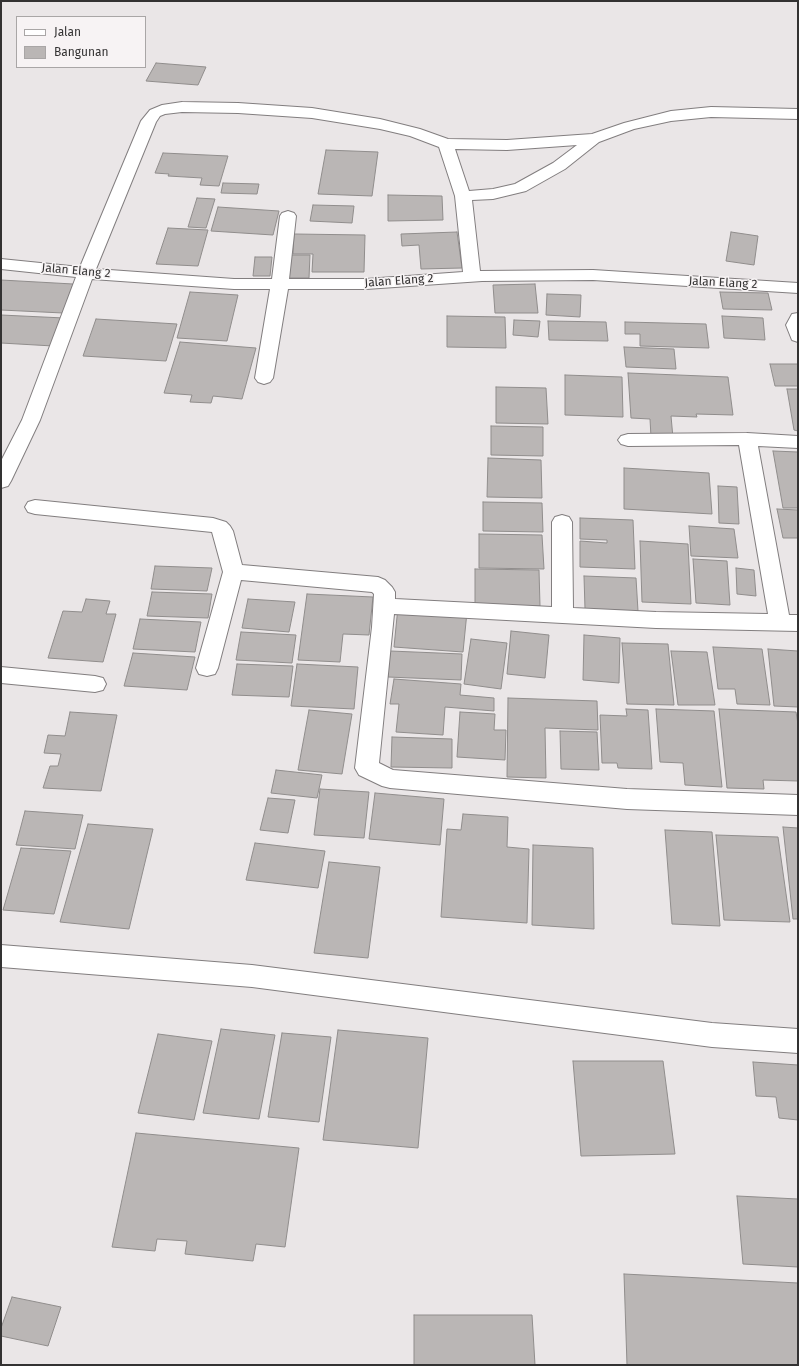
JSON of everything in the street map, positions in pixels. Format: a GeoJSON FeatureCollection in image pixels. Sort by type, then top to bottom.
{"type":"FeatureCollection","features":[{"type":"Feature","properties":{"kind":"street"},"geometry":{"type":"LineString","coordinates":[[1,481],[31,420],[86,273],[151,116],[162,110],[182,107],[238,108],[332,116],[380,124],[415,132],[446,144],[507,145],[594,139],[629,126],[671,116],[711,112],[798,114]]}},
{"type":"Feature","properties":{"kind":"street"},"geometry":{"type":"LineString","coordinates":[[462,196],[493,194],[520,188],[559,166],[594,139]]}},
{"type":"Feature","properties":{"kind":"street"},"geometry":{"type":"LineString","coordinates":[[446,144],[462,196],[472,277]]}},
{"type":"Feature","properties":{"kind":"street"},"geometry":{"type":"LineString","coordinates":[[264,378],[280,284],[288,216]]}},
{"type":"Feature","properties":{"kind":"street","name":"Jalan Elang 2"},"geometry":{"type":"LineString","coordinates":[[1,264],[86,273],[234,284],[366,284],[472,277],[593,275],[798,288]]}},
{"type":"Feature","properties":{"kind":"street"},"geometry":{"type":"LineString","coordinates":[[798,318],[796,325],[798,336]]}},
{"type":"Feature","properties":{"kind":"street"},"geometry":{"type":"LineString","coordinates":[[384,606],[656,620],[789,622],[747,439]]}},
{"type":"Feature","properties":{"kind":"street"},"geometry":{"type":"LineString","coordinates":[[628,440],[747,439],[798,442]]}},
{"type":"Feature","properties":{"kind":"street"},"geometry":{"type":"LineString","coordinates":[[35,507],[213,525],[219,527],[223,531],[233,572],[207,668]]}},
{"type":"Feature","properties":{"kind":"street"},"geometry":{"type":"LineString","coordinates":[[562,522],[563,615]]}},
{"type":"Feature","properties":{"kind":"street"},"geometry":{"type":"LineString","coordinates":[[233,572],[307,577],[378,585],[385,592],[383,627],[367,768],[390,779],[627,799],[798,805]]}},
{"type":"Feature","properties":{"kind":"street"},"geometry":{"type":"LineString","coordinates":[[1,675],[95,684]]}},
{"type":"Feature","properties":{"kind":"street"},"geometry":{"type":"LineString","coordinates":[[1,956],[252,976],[712,1035],[798,1042]]}},
{"type":"Feature","properties":{"kind":"building"},"geometry":{"type":"Polygon","coordinates":[[[156,63],[206,67],[198,85],[146,81],[156,63]]]}},
{"type":"Feature","properties":{"kind":"building"},"geometry":{"type":"Polygon","coordinates":[[[326,150],[378,152],[372,196],[318,194],[326,150]]]}},
{"type":"Feature","properties":{"kind":"building"},"geometry":{"type":"Polygon","coordinates":[[[163,153],[228,156],[219,186],[200,185],[202,178],[168,176],[169,174],[155,173],[163,153]]]}},
{"type":"Feature","properties":{"kind":"building"},"geometry":{"type":"Polygon","coordinates":[[[223,183],[259,184],[257,194],[221,193],[223,183]]]}},
{"type":"Feature","properties":{"kind":"building"},"geometry":{"type":"Polygon","coordinates":[[[388,195],[442,196],[443,220],[388,221],[388,195]]]}},
{"type":"Feature","properties":{"kind":"building"},"geometry":{"type":"Polygon","coordinates":[[[197,198],[215,199],[206,228],[188,227],[197,198]]]}},
{"type":"Feature","properties":{"kind":"building"},"geometry":{"type":"Polygon","coordinates":[[[313,205],[354,206],[352,223],[310,221],[313,205]]]}},
{"type":"Feature","properties":{"kind":"building"},"geometry":{"type":"Polygon","coordinates":[[[218,207],[279,211],[273,235],[211,231],[218,207]]]}},
{"type":"Feature","properties":{"kind":"building"},"geometry":{"type":"Polygon","coordinates":[[[168,228],[208,230],[198,266],[156,264],[168,228]]]}},
{"type":"Feature","properties":{"kind":"building"},"geometry":{"type":"Polygon","coordinates":[[[457,232],[462,268],[421,269],[419,245],[402,246],[401,234],[457,232]]]}},
{"type":"Feature","properties":{"kind":"building"},"geometry":{"type":"Polygon","coordinates":[[[731,232],[758,236],[754,265],[726,261],[731,232]]]}},
{"type":"Feature","properties":{"kind":"building"},"geometry":{"type":"Polygon","coordinates":[[[294,234],[365,235],[364,272],[312,272],[313,254],[293,254],[294,234]]]}},
{"type":"Feature","properties":{"kind":"building"},"geometry":{"type":"Polygon","coordinates":[[[291,255],[310,255],[309,278],[289,278],[291,255]]]}},
{"type":"Feature","properties":{"kind":"building"},"geometry":{"type":"Polygon","coordinates":[[[255,257],[272,257],[270,276],[253,276],[255,257]]]}},
{"type":"Feature","properties":{"kind":"building"},"geometry":{"type":"Polygon","coordinates":[[[1,280],[73,284],[63,313],[1,310],[1,280]]]}},
{"type":"Feature","properties":{"kind":"building"},"geometry":{"type":"Polygon","coordinates":[[[535,284],[538,313],[495,313],[493,285],[535,284]]]}},
{"type":"Feature","properties":{"kind":"building"},"geometry":{"type":"Polygon","coordinates":[[[190,292],[238,295],[227,341],[177,338],[190,292]]]}},
{"type":"Feature","properties":{"kind":"building"},"geometry":{"type":"Polygon","coordinates":[[[720,292],[768,293],[772,310],[723,309],[720,292]]]}},
{"type":"Feature","properties":{"kind":"building"},"geometry":{"type":"Polygon","coordinates":[[[547,294],[581,295],[580,317],[546,315],[547,294]]]}},
{"type":"Feature","properties":{"kind":"building"},"geometry":{"type":"Polygon","coordinates":[[[1,315],[64,318],[53,346],[1,343],[1,315]]]}},
{"type":"Feature","properties":{"kind":"building"},"geometry":{"type":"Polygon","coordinates":[[[447,316],[505,317],[506,348],[447,347],[447,316]]]}},
{"type":"Feature","properties":{"kind":"building"},"geometry":{"type":"Polygon","coordinates":[[[722,316],[763,318],[765,340],[724,338],[722,316]]]}},
{"type":"Feature","properties":{"kind":"building"},"geometry":{"type":"Polygon","coordinates":[[[96,319],[177,324],[166,361],[83,356],[96,319]]]}},
{"type":"Feature","properties":{"kind":"building"},"geometry":{"type":"Polygon","coordinates":[[[514,320],[540,321],[538,337],[513,335],[514,320]]]}},
{"type":"Feature","properties":{"kind":"building"},"geometry":{"type":"Polygon","coordinates":[[[548,321],[606,322],[608,341],[549,340],[548,321]]]}},
{"type":"Feature","properties":{"kind":"building"},"geometry":{"type":"Polygon","coordinates":[[[625,322],[706,324],[709,348],[640,346],[640,334],[625,334],[625,322]]]}},
{"type":"Feature","properties":{"kind":"building"},"geometry":{"type":"Polygon","coordinates":[[[180,342],[256,348],[242,399],[213,396],[211,403],[190,402],[192,395],[164,393],[180,342]]]}},
{"type":"Feature","properties":{"kind":"building"},"geometry":{"type":"Polygon","coordinates":[[[624,347],[674,349],[676,369],[626,367],[624,347]]]}},
{"type":"Feature","properties":{"kind":"building"},"geometry":{"type":"Polygon","coordinates":[[[770,364],[798,364],[798,386],[775,386],[770,364]]]}},
{"type":"Feature","properties":{"kind":"building"},"geometry":{"type":"Polygon","coordinates":[[[628,373],[728,377],[733,415],[696,414],[697,417],[671,416],[673,438],[651,437],[650,419],[631,418],[628,373]]]}},
{"type":"Feature","properties":{"kind":"building"},"geometry":{"type":"Polygon","coordinates":[[[565,375],[622,377],[623,417],[565,415],[565,375]]]}},
{"type":"Feature","properties":{"kind":"building"},"geometry":{"type":"Polygon","coordinates":[[[496,387],[546,388],[548,424],[496,423],[496,387]]]}},
{"type":"Feature","properties":{"kind":"building"},"geometry":{"type":"Polygon","coordinates":[[[787,389],[798,389],[798,431],[794,430],[787,389]]]}},
{"type":"Feature","properties":{"kind":"building"},"geometry":{"type":"Polygon","coordinates":[[[491,426],[543,427],[543,456],[491,455],[491,426]]]}},
{"type":"Feature","properties":{"kind":"building"},"geometry":{"type":"Polygon","coordinates":[[[773,451],[798,452],[798,508],[783,508],[773,451]]]}},
{"type":"Feature","properties":{"kind":"building"},"geometry":{"type":"Polygon","coordinates":[[[488,458],[541,460],[542,498],[487,497],[488,458]]]}},
{"type":"Feature","properties":{"kind":"building"},"geometry":{"type":"Polygon","coordinates":[[[624,468],[709,473],[712,514],[624,509],[624,468]]]}},
{"type":"Feature","properties":{"kind":"building"},"geometry":{"type":"Polygon","coordinates":[[[718,486],[737,487],[739,524],[719,523],[718,486]]]}},
{"type":"Feature","properties":{"kind":"building"},"geometry":{"type":"Polygon","coordinates":[[[483,502],[542,503],[543,532],[483,531],[483,502]]]}},
{"type":"Feature","properties":{"kind":"building"},"geometry":{"type":"Polygon","coordinates":[[[777,509],[798,510],[798,538],[783,538],[777,509]]]}},
{"type":"Feature","properties":{"kind":"building"},"geometry":{"type":"Polygon","coordinates":[[[580,518],[633,520],[635,569],[580,567],[580,541],[607,543],[607,540],[580,539],[580,518]]]}},
{"type":"Feature","properties":{"kind":"building"},"geometry":{"type":"Polygon","coordinates":[[[689,526],[734,529],[738,558],[691,556],[689,526]]]}},
{"type":"Feature","properties":{"kind":"building"},"geometry":{"type":"Polygon","coordinates":[[[479,534],[542,535],[544,569],[479,568],[479,534]]]}},
{"type":"Feature","properties":{"kind":"building"},"geometry":{"type":"Polygon","coordinates":[[[640,541],[688,544],[691,604],[642,602],[640,541]]]}},
{"type":"Feature","properties":{"kind":"building"},"geometry":{"type":"Polygon","coordinates":[[[693,559],[727,561],[730,605],[696,603],[693,559]]]}},
{"type":"Feature","properties":{"kind":"building"},"geometry":{"type":"Polygon","coordinates":[[[155,566],[212,568],[207,591],[151,589],[155,566]]]}},
{"type":"Feature","properties":{"kind":"building"},"geometry":{"type":"Polygon","coordinates":[[[736,568],[754,570],[756,596],[737,594],[736,568]]]}},
{"type":"Feature","properties":{"kind":"building"},"geometry":{"type":"Polygon","coordinates":[[[475,569],[539,570],[540,606],[475,605],[475,569]]]}},
{"type":"Feature","properties":{"kind":"building"},"geometry":{"type":"Polygon","coordinates":[[[584,576],[636,578],[638,611],[585,609],[584,576]]]}},
{"type":"Feature","properties":{"kind":"building"},"geometry":{"type":"Polygon","coordinates":[[[152,592],[212,594],[208,618],[147,616],[152,592]]]}},
{"type":"Feature","properties":{"kind":"building"},"geometry":{"type":"Polygon","coordinates":[[[307,594],[373,597],[369,635],[343,634],[340,662],[298,660],[307,594]]]}},
{"type":"Feature","properties":{"kind":"building"},"geometry":{"type":"Polygon","coordinates":[[[86,599],[110,601],[106,614],[116,614],[103,662],[48,658],[63,611],[82,612],[86,599]]]}},
{"type":"Feature","properties":{"kind":"building"},"geometry":{"type":"Polygon","coordinates":[[[248,599],[295,602],[289,632],[242,628],[248,599]]]}},
{"type":"Feature","properties":{"kind":"building"},"geometry":{"type":"Polygon","coordinates":[[[398,607],[467,612],[463,652],[394,647],[398,607]]]}},
{"type":"Feature","properties":{"kind":"building"},"geometry":{"type":"Polygon","coordinates":[[[140,619],[201,622],[195,652],[133,649],[140,619]]]}},
{"type":"Feature","properties":{"kind":"building"},"geometry":{"type":"Polygon","coordinates":[[[511,631],[549,635],[545,678],[507,674],[511,631]]]}},
{"type":"Feature","properties":{"kind":"building"},"geometry":{"type":"Polygon","coordinates":[[[241,632],[296,635],[292,663],[236,660],[241,632]]]}},
{"type":"Feature","properties":{"kind":"building"},"geometry":{"type":"Polygon","coordinates":[[[584,635],[620,638],[619,683],[583,680],[584,635]]]}},
{"type":"Feature","properties":{"kind":"building"},"geometry":{"type":"Polygon","coordinates":[[[471,639],[507,643],[501,689],[464,684],[471,639]]]}},
{"type":"Feature","properties":{"kind":"building"},"geometry":{"type":"Polygon","coordinates":[[[622,643],[668,644],[674,705],[627,704],[622,643]]]}},
{"type":"Feature","properties":{"kind":"building"},"geometry":{"type":"Polygon","coordinates":[[[713,647],[762,649],[770,705],[737,704],[735,689],[718,689],[713,647]]]}},
{"type":"Feature","properties":{"kind":"building"},"geometry":{"type":"Polygon","coordinates":[[[768,649],[798,651],[798,707],[774,706],[768,649]]]}},
{"type":"Feature","properties":{"kind":"building"},"geometry":{"type":"Polygon","coordinates":[[[390,651],[462,654],[461,680],[388,677],[390,651]]]}},
{"type":"Feature","properties":{"kind":"building"},"geometry":{"type":"Polygon","coordinates":[[[671,651],[707,652],[715,705],[678,705],[671,651]]]}},
{"type":"Feature","properties":{"kind":"building"},"geometry":{"type":"Polygon","coordinates":[[[133,653],[195,657],[187,690],[124,686],[133,653]]]}},
{"type":"Feature","properties":{"kind":"building"},"geometry":{"type":"Polygon","coordinates":[[[237,664],[293,666],[289,697],[232,695],[237,664]]]}},
{"type":"Feature","properties":{"kind":"building"},"geometry":{"type":"Polygon","coordinates":[[[297,664],[358,667],[354,709],[291,706],[297,664]]]}},
{"type":"Feature","properties":{"kind":"building"},"geometry":{"type":"Polygon","coordinates":[[[394,679],[461,684],[460,695],[494,698],[494,711],[445,707],[443,735],[396,732],[399,704],[390,704],[394,679]]]}},
{"type":"Feature","properties":{"kind":"building"},"geometry":{"type":"Polygon","coordinates":[[[508,698],[597,701],[598,730],[545,728],[546,778],[507,777],[508,698]]]}},
{"type":"Feature","properties":{"kind":"building"},"geometry":{"type":"Polygon","coordinates":[[[626,709],[648,710],[652,769],[618,768],[617,763],[602,763],[600,715],[627,716],[626,709]]]}},
{"type":"Feature","properties":{"kind":"building"},"geometry":{"type":"Polygon","coordinates":[[[656,709],[714,711],[722,787],[685,785],[683,763],[660,762],[656,709]]]}},
{"type":"Feature","properties":{"kind":"building"},"geometry":{"type":"Polygon","coordinates":[[[719,709],[796,712],[798,724],[798,781],[763,780],[764,789],[727,788],[719,709]]]}},
{"type":"Feature","properties":{"kind":"building"},"geometry":{"type":"Polygon","coordinates":[[[309,710],[352,714],[342,774],[298,770],[309,710]]]}},
{"type":"Feature","properties":{"kind":"building"},"geometry":{"type":"Polygon","coordinates":[[[70,712],[117,715],[101,791],[43,788],[50,766],[58,766],[61,754],[44,753],[48,735],[65,736],[70,712]]]}},
{"type":"Feature","properties":{"kind":"building"},"geometry":{"type":"Polygon","coordinates":[[[460,712],[495,714],[494,730],[506,730],[505,760],[457,757],[460,712]]]}},
{"type":"Feature","properties":{"kind":"building"},"geometry":{"type":"Polygon","coordinates":[[[560,731],[597,732],[599,770],[561,769],[560,731]]]}},
{"type":"Feature","properties":{"kind":"building"},"geometry":{"type":"Polygon","coordinates":[[[392,737],[452,739],[452,768],[391,767],[392,737]]]}},
{"type":"Feature","properties":{"kind":"building"},"geometry":{"type":"Polygon","coordinates":[[[276,770],[322,775],[317,798],[271,793],[276,770]]]}},
{"type":"Feature","properties":{"kind":"building"},"geometry":{"type":"Polygon","coordinates":[[[320,789],[369,792],[364,838],[314,835],[320,789]]]}},
{"type":"Feature","properties":{"kind":"building"},"geometry":{"type":"Polygon","coordinates":[[[375,793],[444,799],[440,845],[369,839],[375,793]]]}},
{"type":"Feature","properties":{"kind":"building"},"geometry":{"type":"Polygon","coordinates":[[[268,798],[295,800],[288,833],[260,830],[268,798]]]}},
{"type":"Feature","properties":{"kind":"building"},"geometry":{"type":"Polygon","coordinates":[[[25,811],[83,815],[75,849],[16,845],[25,811]]]}},
{"type":"Feature","properties":{"kind":"building"},"geometry":{"type":"Polygon","coordinates":[[[463,814],[508,817],[507,847],[529,849],[527,923],[441,917],[447,829],[461,830],[463,814]]]}},
{"type":"Feature","properties":{"kind":"building"},"geometry":{"type":"Polygon","coordinates":[[[88,824],[153,829],[129,929],[60,922],[88,824]]]}},
{"type":"Feature","properties":{"kind":"building"},"geometry":{"type":"Polygon","coordinates":[[[783,827],[798,828],[798,919],[793,919],[783,827]]]}},
{"type":"Feature","properties":{"kind":"building"},"geometry":{"type":"Polygon","coordinates":[[[665,830],[712,832],[720,926],[672,924],[665,830]]]}},
{"type":"Feature","properties":{"kind":"building"},"geometry":{"type":"Polygon","coordinates":[[[716,835],[778,837],[790,922],[724,920],[716,835]]]}},
{"type":"Feature","properties":{"kind":"building"},"geometry":{"type":"Polygon","coordinates":[[[255,843],[325,851],[318,888],[246,880],[255,843]]]}},
{"type":"Feature","properties":{"kind":"building"},"geometry":{"type":"Polygon","coordinates":[[[533,845],[593,848],[594,929],[532,925],[533,845]]]}},
{"type":"Feature","properties":{"kind":"building"},"geometry":{"type":"Polygon","coordinates":[[[21,848],[71,851],[54,914],[3,910],[21,848]]]}},
{"type":"Feature","properties":{"kind":"building"},"geometry":{"type":"Polygon","coordinates":[[[329,862],[380,867],[368,958],[314,953],[329,862]]]}},
{"type":"Feature","properties":{"kind":"building"},"geometry":{"type":"Polygon","coordinates":[[[221,1029],[275,1035],[259,1119],[203,1113],[221,1029]]]}},
{"type":"Feature","properties":{"kind":"building"},"geometry":{"type":"Polygon","coordinates":[[[338,1030],[428,1038],[418,1148],[323,1140],[338,1030]]]}},
{"type":"Feature","properties":{"kind":"building"},"geometry":{"type":"Polygon","coordinates":[[[282,1033],[331,1037],[319,1122],[268,1117],[282,1033]]]}},
{"type":"Feature","properties":{"kind":"building"},"geometry":{"type":"Polygon","coordinates":[[[158,1034],[212,1041],[194,1120],[138,1113],[158,1034]]]}},
{"type":"Feature","properties":{"kind":"building"},"geometry":{"type":"Polygon","coordinates":[[[573,1061],[663,1061],[675,1154],[581,1156],[573,1061]]]}},
{"type":"Feature","properties":{"kind":"building"},"geometry":{"type":"Polygon","coordinates":[[[753,1062],[798,1065],[798,1120],[779,1118],[776,1097],[756,1096],[753,1062]]]}},
{"type":"Feature","properties":{"kind":"building"},"geometry":{"type":"Polygon","coordinates":[[[136,1133],[299,1148],[285,1247],[256,1244],[253,1261],[185,1254],[187,1241],[157,1239],[155,1251],[112,1247],[136,1133]]]}},
{"type":"Feature","properties":{"kind":"building"},"geometry":{"type":"Polygon","coordinates":[[[737,1196],[798,1199],[798,1267],[743,1264],[737,1196]]]}},
{"type":"Feature","properties":{"kind":"building"},"geometry":{"type":"Polygon","coordinates":[[[624,1274],[798,1283],[798,1365],[627,1365],[624,1274]]]}},
{"type":"Feature","properties":{"kind":"building"},"geometry":{"type":"Polygon","coordinates":[[[12,1297],[61,1307],[48,1346],[1,1336],[1,1328],[12,1297]]]}},
{"type":"Feature","properties":{"kind":"building"},"geometry":{"type":"Polygon","coordinates":[[[414,1315],[532,1315],[535,1365],[414,1365],[414,1315]]]}}]}
